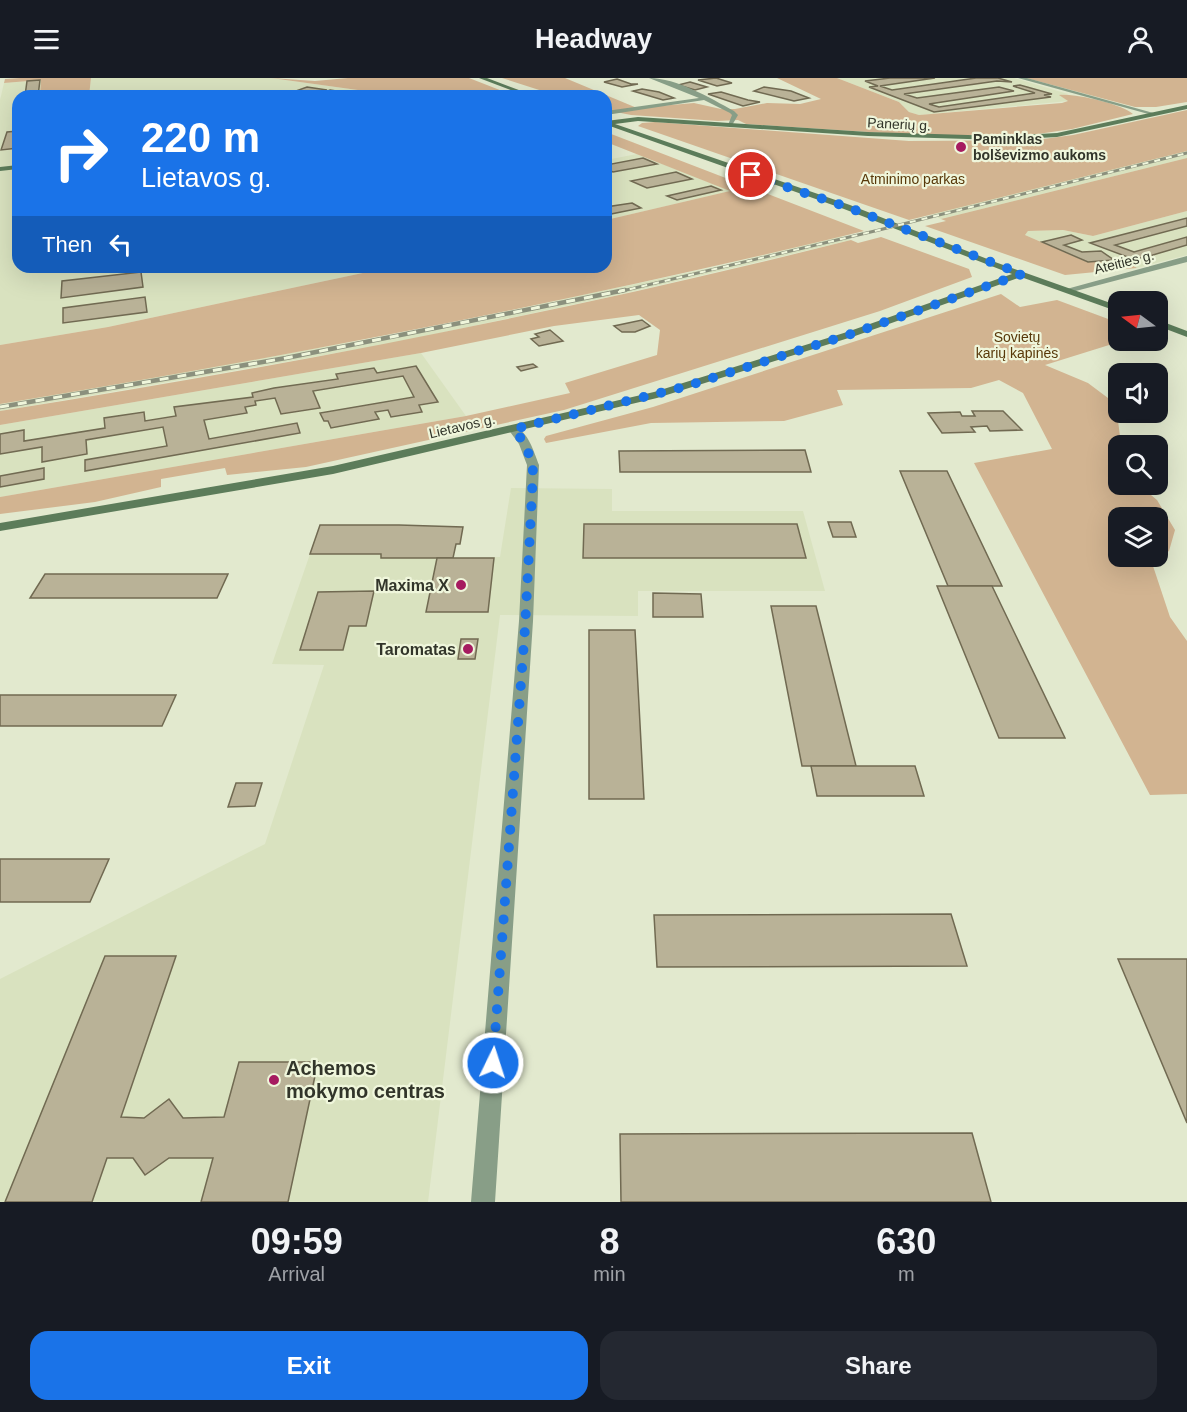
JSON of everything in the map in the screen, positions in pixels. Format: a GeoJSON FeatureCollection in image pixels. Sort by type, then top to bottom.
{"type":"FeatureCollection","features":[{"type":"Feature","properties":{"kind":"main road"},"geometry":{"type":"LineString","coordinates":[[482,78],[515,90]]}},
{"type":"Feature","properties":{"kind":"main road","name":"Panerių g."},"geometry":{"type":"LineString","coordinates":[[612,122],[638,119],[868,134],[1001,138],[1057,135],[1187,106]]}},
{"type":"Feature","properties":{"kind":"main road"},"geometry":{"type":"LineString","coordinates":[[612,125],[792,190],[836,211],[1108,305]]}},
{"type":"Feature","properties":{"kind":"main road","name":"Lietavos g."},"geometry":{"type":"LineString","coordinates":[[0,527],[333,470],[684,387],[851,334],[1022,274]]}},
{"type":"Feature","properties":{"kind":"main road"},"geometry":{"type":"LineString","coordinates":[[1168,327],[1187,334]]}},
{"type":"Feature","properties":{"kind":"street"},"geometry":{"type":"LineString","coordinates":[[652,78],[697,93],[703,99],[732,112],[735,115],[731,125]]}},
{"type":"Feature","properties":{"kind":"street"},"geometry":{"type":"LineString","coordinates":[[1021,78],[1154,114]]}},
{"type":"Feature","properties":{"kind":"street"},"geometry":{"type":"LineString","coordinates":[[612,112],[703,99]]}},
{"type":"Feature","properties":{"kind":"street","name":"Ateities g."},"geometry":{"type":"LineString","coordinates":[[1068,290],[1187,260]]}},
{"type":"Feature","properties":{"kind":"street"},"geometry":{"type":"LineString","coordinates":[[483,1202],[525,628],[533,465],[525,444],[514,429]]}},
{"type":"Feature","properties":{"kind":"shaded area"},"geometry":{"type":"Polygon","coordinates":[[[91,78],[271,78],[358,90],[90,90],[91,78]]]}},
{"type":"Feature","properties":{"kind":"shaded area"},"geometry":{"type":"Polygon","coordinates":[[[837,78],[1014,78],[1068,94],[1060,95],[1068,101],[919,115],[909,112],[899,102],[837,78]]]}},
{"type":"Feature","properties":{"kind":"shaded area"},"geometry":{"type":"Polygon","coordinates":[[[42,80],[41,90],[12,90],[12,273],[363,273],[108,327],[0,345],[0,100],[4,83],[42,80]]]}},
{"type":"Feature","properties":{"kind":"shaded area"},"geometry":{"type":"Polygon","coordinates":[[[1187,151],[1187,158],[941,219],[931,214],[1187,151]]]}},
{"type":"Feature","properties":{"kind":"shaded area"},"geometry":{"type":"Polygon","coordinates":[[[637,154],[731,191],[612,219],[612,159],[637,154]]]}},
{"type":"Feature","properties":{"kind":"shaded area"},"geometry":{"type":"Polygon","coordinates":[[[1187,211],[1187,255],[1137,268],[1126,261],[1087,262],[1025,235],[1028,231],[1063,230],[1093,236],[1187,211]]]}},
{"type":"Feature","properties":{"kind":"shaded area"},"geometry":{"type":"Polygon","coordinates":[[[842,236],[851,240],[617,295],[394,343],[0,411],[0,404],[409,332],[724,265],[842,236]]]}},
{"type":"Feature","properties":{"kind":"shaded area"},"geometry":{"type":"Polygon","coordinates":[[[421,353],[466,416],[0,497],[0,425],[421,353]]]}},
{"type":"Feature","properties":{"kind":"shaded area"},"geometry":{"type":"Polygon","coordinates":[[[511,488],[612,489],[612,511],[803,511],[825,591],[638,591],[638,616],[500,615],[428,1202],[0,1202],[0,979],[265,844],[324,665],[272,664],[310,554],[381,554],[381,558],[500,557],[511,488]]]}},
{"type":"Feature","properties":{"kind":"green space"},"geometry":{"type":"Polygon","coordinates":[[[91,78],[90,90],[40,90],[41,80],[4,83],[5,79],[91,78]]]}},
{"type":"Feature","properties":{"kind":"green space"},"geometry":{"type":"Polygon","coordinates":[[[271,78],[315,81],[348,78],[469,78],[500,90],[358,90],[271,78]]]}},
{"type":"Feature","properties":{"kind":"green space"},"geometry":{"type":"Polygon","coordinates":[[[502,78],[565,78],[594,90],[539,90],[502,78]]]}},
{"type":"Feature","properties":{"kind":"green space"},"geometry":{"type":"Polygon","coordinates":[[[777,78],[837,78],[899,102],[909,112],[919,115],[1068,101],[1059,95],[1086,97],[1109,103],[1133,114],[1072,129],[1031,135],[914,135],[746,124],[738,120],[718,121],[631,115],[612,111],[612,98],[637,108],[694,103],[721,109],[735,109],[767,103],[800,104],[821,99],[777,78]]]}},
{"type":"Feature","properties":{"kind":"green space"},"geometry":{"type":"Polygon","coordinates":[[[1026,78],[1187,78],[1187,102],[1156,107],[1135,107],[1026,78]]]}},
{"type":"Feature","properties":{"kind":"green space","name":"Atminimo parkas"},"geometry":{"type":"Polygon","coordinates":[[[1187,110],[1187,151],[909,220],[638,126],[642,123],[655,122],[909,141],[1036,140],[1073,135],[1187,110]]]}},
{"type":"Feature","properties":{"kind":"green space"},"geometry":{"type":"Polygon","coordinates":[[[612,134],[864,231],[649,281],[434,326],[217,367],[0,404],[0,345],[108,327],[363,273],[612,273],[612,219],[730,191],[612,144],[612,134]]]}},
{"type":"Feature","properties":{"kind":"green space"},"geometry":{"type":"Polygon","coordinates":[[[1187,158],[1187,211],[1093,236],[1063,230],[1028,231],[1025,235],[1087,262],[1126,261],[1137,268],[1065,275],[925,226],[946,221],[941,219],[1187,158]]]}},
{"type":"Feature","properties":{"kind":"green space"},"geometry":{"type":"Polygon","coordinates":[[[881,237],[969,269],[972,277],[880,311],[564,410],[306,467],[227,475],[225,468],[161,479],[161,487],[95,502],[0,514],[0,497],[466,416],[570,393],[565,383],[657,355],[660,330],[639,315],[554,326],[421,353],[0,425],[0,411],[321,356],[640,290],[851,240],[858,243],[881,237]]]}},
{"type":"Feature","properties":{"kind":"green space","name":"Sovietų karių kapinės"},"geometry":{"type":"Polygon","coordinates":[[[1001,294],[1020,307],[1057,300],[1108,319],[1108,345],[1045,365],[1088,383],[1108,398],[1108,423],[1118,423],[1120,435],[1108,435],[1108,495],[1151,495],[1161,507],[1108,507],[1108,567],[1153,567],[1170,617],[1187,641],[1187,794],[1150,795],[974,463],[1052,449],[1023,393],[999,380],[971,388],[837,390],[843,405],[784,421],[651,423],[546,443],[544,439],[546,436],[653,407],[1001,294]]]}},
{"type":"Feature","properties":{"kind":"green space"},"geometry":{"type":"Polygon","coordinates":[[[1168,518],[1175,530],[1168,552],[1168,518]]]}},
{"type":"Feature","properties":{"kind":"building"},"geometry":{"type":"Polygon","coordinates":[[[716,78],[732,83],[717,86],[698,80],[716,78]]]}},
{"type":"Feature","properties":{"kind":"building"},"geometry":{"type":"Polygon","coordinates":[[[890,78],[935,78],[880,86],[892,90],[976,78],[998,78],[1012,82],[997,81],[904,94],[917,98],[999,87],[1014,91],[929,104],[939,107],[1035,93],[1013,86],[1020,85],[1052,94],[1044,95],[1051,97],[934,112],[869,87],[878,86],[865,81],[890,78]]]}},
{"type":"Feature","properties":{"kind":"building"},"geometry":{"type":"Polygon","coordinates":[[[617,79],[638,84],[622,87],[604,82],[617,79]]]}},
{"type":"Feature","properties":{"kind":"building"},"geometry":{"type":"Polygon","coordinates":[[[40,80],[39,90],[26,90],[27,81],[40,80]]]}},
{"type":"Feature","properties":{"kind":"building"},"geometry":{"type":"Polygon","coordinates":[[[690,82],[707,87],[695,90],[678,85],[690,82]]]}},
{"type":"Feature","properties":{"kind":"building"},"geometry":{"type":"Polygon","coordinates":[[[307,87],[327,90],[299,90],[307,87]]]}},
{"type":"Feature","properties":{"kind":"building"},"geometry":{"type":"Polygon","coordinates":[[[764,87],[791,91],[809,98],[794,101],[754,91],[764,87]]]}},
{"type":"Feature","properties":{"kind":"building"},"geometry":{"type":"Polygon","coordinates":[[[642,89],[674,98],[663,100],[633,91],[642,89]]]}},
{"type":"Feature","properties":{"kind":"building"},"geometry":{"type":"Polygon","coordinates":[[[721,92],[760,102],[743,106],[708,94],[721,92]]]}},
{"type":"Feature","properties":{"kind":"building"},"geometry":{"type":"Polygon","coordinates":[[[7,132],[12,132],[12,149],[1,150],[7,132]]]}},
{"type":"Feature","properties":{"kind":"building"},"geometry":{"type":"Polygon","coordinates":[[[643,158],[657,164],[613,172],[612,164],[643,158]]]}},
{"type":"Feature","properties":{"kind":"building"},"geometry":{"type":"Polygon","coordinates":[[[676,172],[692,179],[647,188],[631,181],[676,172]]]}},
{"type":"Feature","properties":{"kind":"building"},"geometry":{"type":"Polygon","coordinates":[[[711,186],[721,190],[677,200],[667,196],[711,186]]]}},
{"type":"Feature","properties":{"kind":"building"},"geometry":{"type":"Polygon","coordinates":[[[632,203],[641,208],[612,214],[612,206],[632,203]]]}},
{"type":"Feature","properties":{"kind":"building"},"geometry":{"type":"Polygon","coordinates":[[[1187,218],[1187,226],[1115,245],[1134,252],[1187,237],[1187,245],[1146,257],[1133,259],[1090,243],[1187,218]]]}},
{"type":"Feature","properties":{"kind":"building"},"geometry":{"type":"Polygon","coordinates":[[[1071,235],[1082,240],[1064,245],[1082,252],[1101,251],[1114,260],[1088,262],[1042,242],[1071,235]]]}},
{"type":"Feature","properties":{"kind":"building"},"geometry":{"type":"Polygon","coordinates":[[[141,273],[143,287],[61,298],[62,281],[141,273]]]}},
{"type":"Feature","properties":{"kind":"building"},"geometry":{"type":"Polygon","coordinates":[[[145,297],[147,312],[63,323],[63,308],[145,297]]]}},
{"type":"Feature","properties":{"kind":"building"},"geometry":{"type":"Polygon","coordinates":[[[642,320],[650,326],[635,332],[622,332],[614,326],[642,320]]]}},
{"type":"Feature","properties":{"kind":"building"},"geometry":{"type":"Polygon","coordinates":[[[550,330],[563,341],[539,346],[531,339],[539,337],[535,334],[550,330]]]}},
{"type":"Feature","properties":{"kind":"building"},"geometry":{"type":"Polygon","coordinates":[[[533,364],[537,367],[521,371],[517,367],[533,364]]]}},
{"type":"Feature","properties":{"kind":"building"},"geometry":{"type":"Polygon","coordinates":[[[416,366],[438,402],[419,405],[422,412],[391,417],[388,410],[375,412],[379,419],[331,428],[320,413],[414,397],[403,376],[313,391],[320,408],[281,414],[275,398],[255,401],[256,405],[245,407],[247,413],[204,420],[209,439],[297,423],[300,433],[85,471],[85,460],[167,446],[163,427],[86,440],[87,454],[42,462],[42,447],[0,454],[0,434],[24,430],[24,441],[105,428],[104,418],[144,412],[145,421],[176,416],[174,407],[253,397],[252,393],[274,388],[338,379],[336,374],[374,368],[377,373],[416,366]]]}},
{"type":"Feature","properties":{"kind":"building"},"geometry":{"type":"Polygon","coordinates":[[[972,411],[1003,411],[1022,430],[990,431],[987,426],[971,427],[975,432],[942,433],[928,413],[960,412],[962,416],[975,416],[972,411]]]}},
{"type":"Feature","properties":{"kind":"building"},"geometry":{"type":"Polygon","coordinates":[[[805,450],[811,472],[620,472],[619,451],[805,450]]]}},
{"type":"Feature","properties":{"kind":"building"},"geometry":{"type":"Polygon","coordinates":[[[44,468],[44,479],[0,487],[0,476],[44,468]]]}},
{"type":"Feature","properties":{"kind":"building"},"geometry":{"type":"Polygon","coordinates":[[[900,471],[947,471],[1002,586],[948,586],[900,471]]]}},
{"type":"Feature","properties":{"kind":"building"},"geometry":{"type":"Polygon","coordinates":[[[828,522],[851,522],[856,537],[833,537],[828,522]]]}},
{"type":"Feature","properties":{"kind":"building"},"geometry":{"type":"Polygon","coordinates":[[[584,524],[797,524],[806,558],[583,558],[584,524]]]}},
{"type":"Feature","properties":{"kind":"building"},"geometry":{"type":"Polygon","coordinates":[[[320,525],[463,527],[460,544],[456,544],[453,558],[381,558],[381,554],[310,554],[320,525]]]}},
{"type":"Feature","properties":{"kind":"building","name":"Maxima X"},"geometry":{"type":"Polygon","coordinates":[[[437,558],[494,558],[488,612],[426,612],[437,558]]]}},
{"type":"Feature","properties":{"kind":"building"},"geometry":{"type":"Polygon","coordinates":[[[45,574],[228,574],[217,598],[30,598],[45,574]]]}},
{"type":"Feature","properties":{"kind":"building"},"geometry":{"type":"Polygon","coordinates":[[[937,586],[992,586],[1065,738],[999,738],[937,586]]]}},
{"type":"Feature","properties":{"kind":"building"},"geometry":{"type":"Polygon","coordinates":[[[374,591],[366,626],[349,626],[343,650],[300,650],[318,592],[374,591]]]}},
{"type":"Feature","properties":{"kind":"building"},"geometry":{"type":"Polygon","coordinates":[[[653,593],[701,594],[703,617],[653,617],[653,593]]]}},
{"type":"Feature","properties":{"kind":"building"},"geometry":{"type":"Polygon","coordinates":[[[771,606],[816,606],[856,766],[802,766],[771,606]]]}},
{"type":"Feature","properties":{"kind":"building"},"geometry":{"type":"Polygon","coordinates":[[[589,630],[635,630],[644,799],[589,799],[589,630]]]}},
{"type":"Feature","properties":{"kind":"building","name":"Taromatas"},"geometry":{"type":"Polygon","coordinates":[[[461,639],[478,639],[475,659],[458,659],[461,639]]]}},
{"type":"Feature","properties":{"kind":"building"},"geometry":{"type":"Polygon","coordinates":[[[0,695],[176,695],[162,726],[0,726],[0,695]]]}},
{"type":"Feature","properties":{"kind":"building"},"geometry":{"type":"Polygon","coordinates":[[[811,766],[915,766],[924,796],[817,796],[811,766]]]}},
{"type":"Feature","properties":{"kind":"building"},"geometry":{"type":"Polygon","coordinates":[[[236,783],[262,783],[255,806],[228,807],[236,783]]]}},
{"type":"Feature","properties":{"kind":"building"},"geometry":{"type":"Polygon","coordinates":[[[0,859],[109,859],[90,902],[0,902],[0,859]]]}},
{"type":"Feature","properties":{"kind":"building"},"geometry":{"type":"Polygon","coordinates":[[[951,914],[967,966],[657,967],[654,915],[951,914]]]}},
{"type":"Feature","properties":{"kind":"building","name":"Achemos mokymo centras"},"geometry":{"type":"Polygon","coordinates":[[[105,956],[176,956],[121,1117],[144,1118],[169,1099],[183,1118],[224,1117],[239,1062],[318,1062],[288,1202],[201,1202],[213,1158],[169,1158],[145,1175],[133,1158],[107,1158],[92,1202],[5,1202],[105,956]]]}},
{"type":"Feature","properties":{"kind":"building"},"geometry":{"type":"Polygon","coordinates":[[[1118,959],[1187,959],[1187,1123],[1118,959]]]}},
{"type":"Feature","properties":{"kind":"building"},"geometry":{"type":"Polygon","coordinates":[[[972,1133],[991,1202],[621,1202],[620,1134],[972,1133]]]}},
{"type":"Feature","properties":{"kind":"railway"},"geometry":{"type":"LineString","coordinates":[[618,292],[1187,153]]}},
{"type":"Feature","properties":{"kind":"railway"},"geometry":{"type":"LineString","coordinates":[[0,407],[286,358],[625,290]]}},
{"type":"Feature","properties":{"kind":"place","name":"Paminklas bolševizmo aukoms"},"geometry":{"type":"Point","coordinates":[961,147]}},
{"type":"Feature","properties":{"kind":"place","name":"Maxima X"},"geometry":{"type":"Point","coordinates":[461,585]}},
{"type":"Feature","properties":{"kind":"place","name":"Taromatas"},"geometry":{"type":"Point","coordinates":[468,649]}},
{"type":"Feature","properties":{"kind":"place","name":"Achemos mokymo centras"},"geometry":{"type":"Point","coordinates":[274,1080]}},
{"type":"Feature","properties":{"kind":"route"},"geometry":{"type":"LineString","coordinates":[[493,1063],[525,628],[533,465],[529,451],[521,436],[514,429],[684,387],[851,334],[1022,274],[847,207],[751,175]]}}]}
